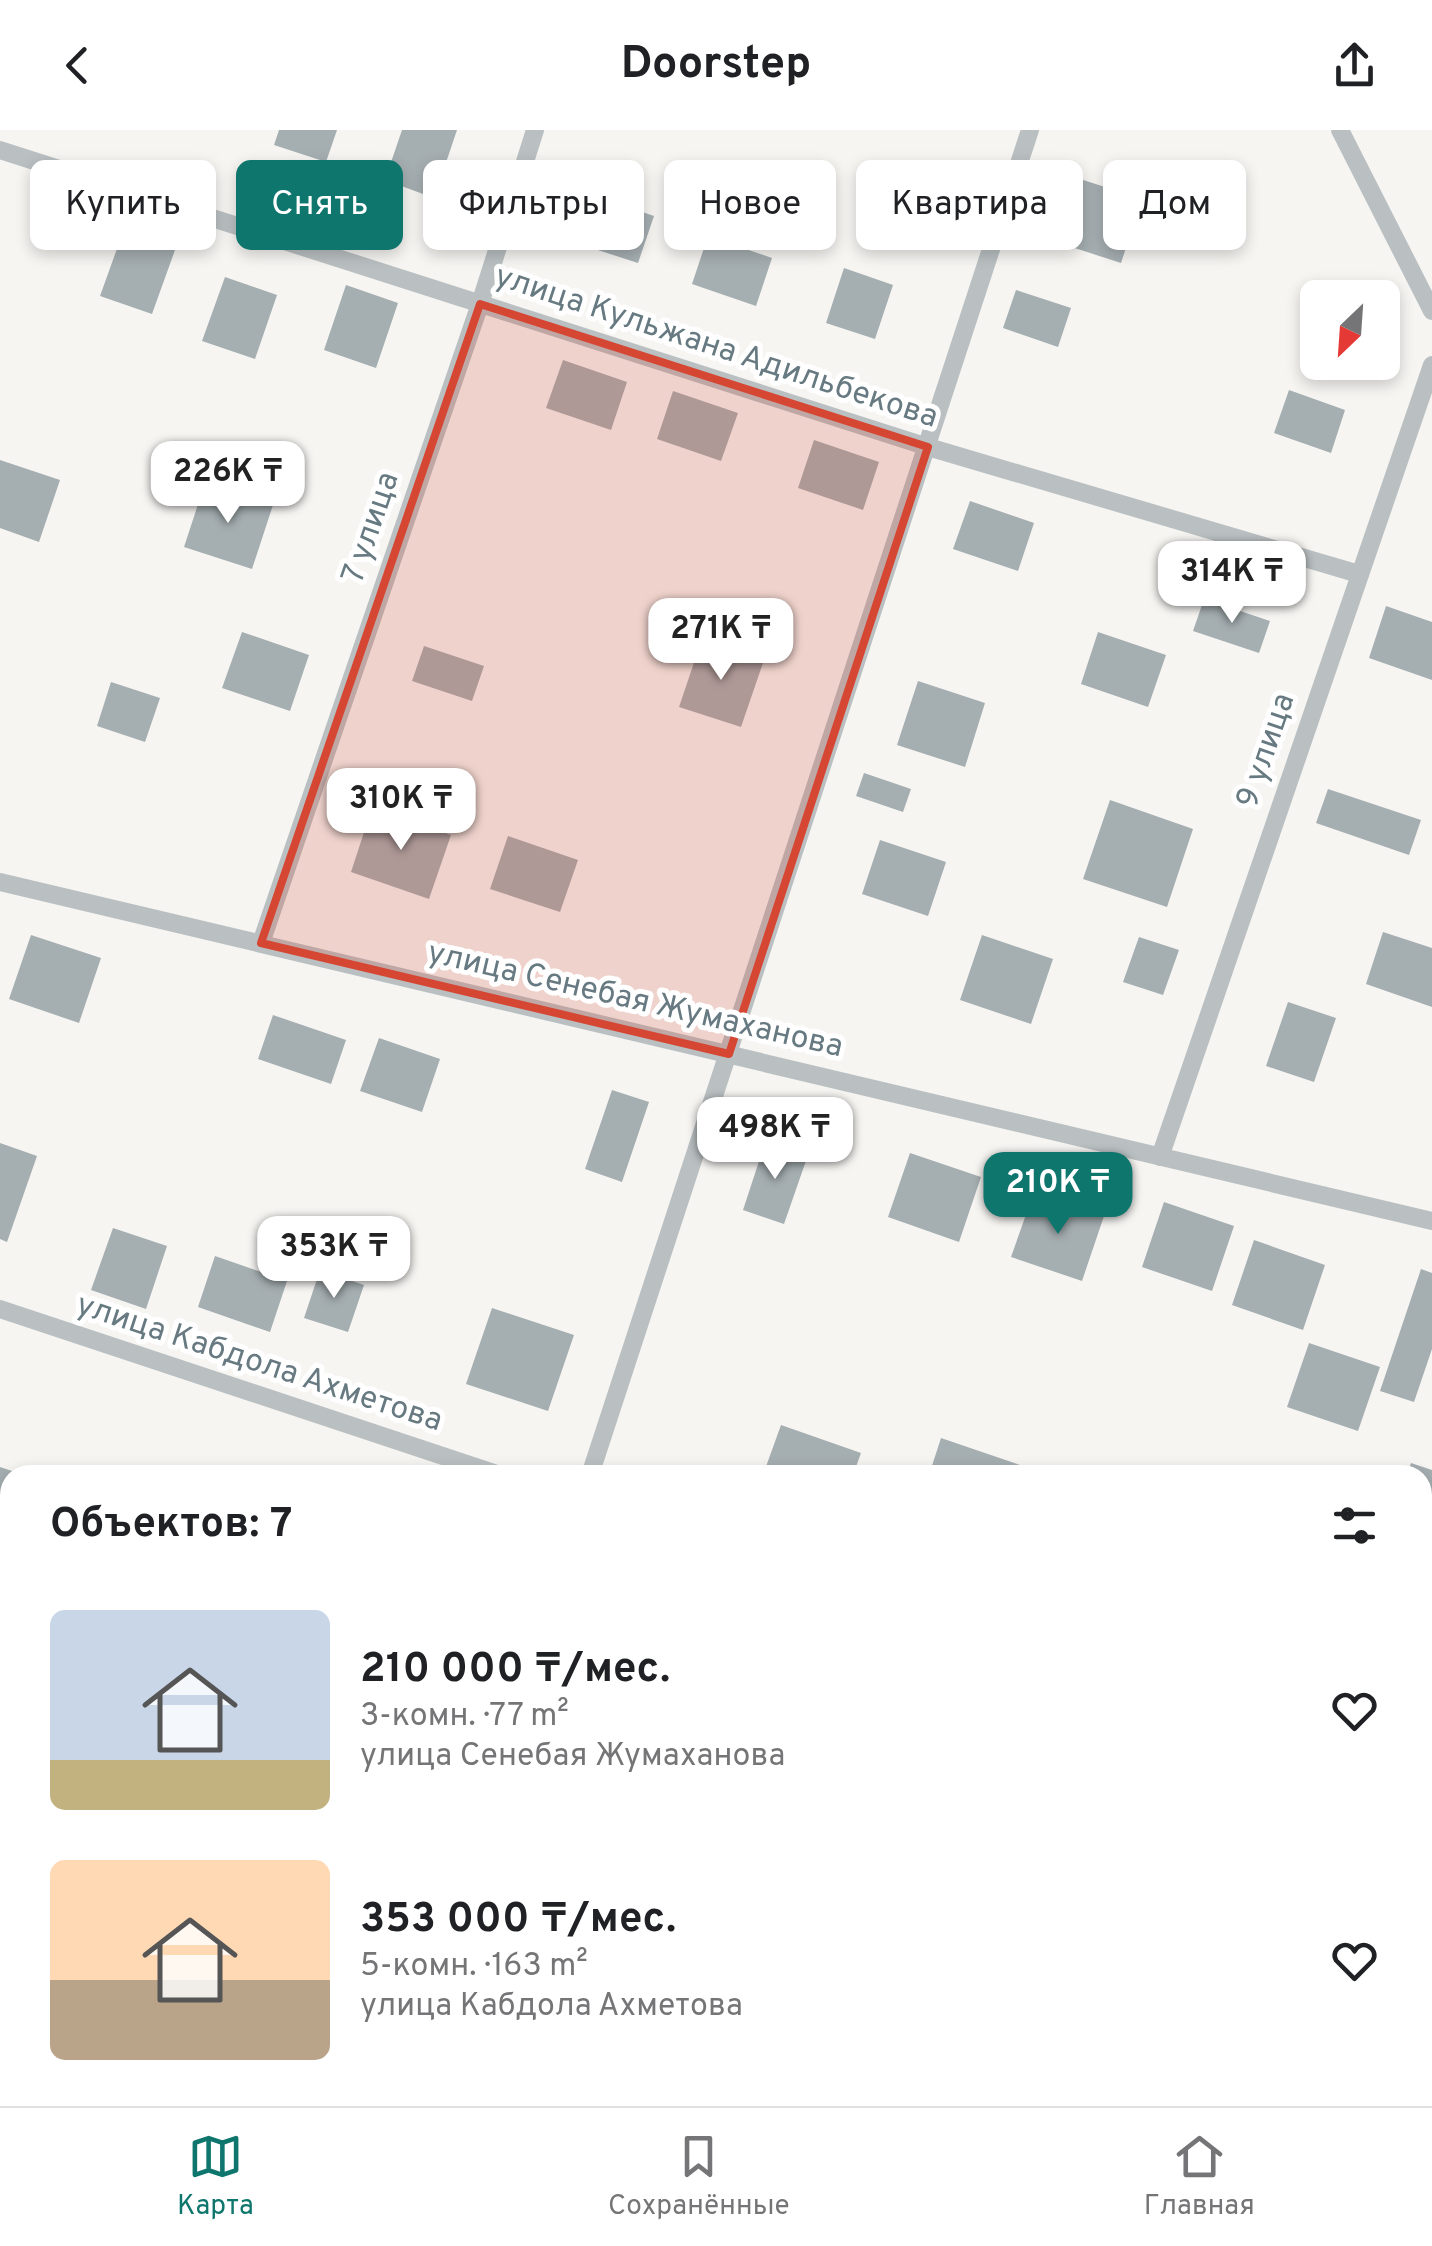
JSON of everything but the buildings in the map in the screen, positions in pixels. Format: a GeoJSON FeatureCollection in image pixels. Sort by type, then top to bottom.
{"type":"FeatureCollection","features":[{"type":"Feature","properties":{"kind":"street","name":"7 улица"},"geometry":{"type":"LineString","coordinates":[[261,944],[480,304],[535,130]]}},
{"type":"Feature","properties":{"kind":"street"},"geometry":{"type":"LineString","coordinates":[[593,1465],[1030,130]]}},
{"type":"Feature","properties":{"kind":"street"},"geometry":{"type":"LineString","coordinates":[[1340,130],[1432,310]]}},
{"type":"Feature","properties":{"kind":"street","name":"улица Кульжана Адильбекова"},"geometry":{"type":"LineString","coordinates":[[0,150],[928,448],[1359,574]]}},
{"type":"Feature","properties":{"kind":"street","name":"9 улица"},"geometry":{"type":"LineString","coordinates":[[1160,1157],[1432,366]]}},
{"type":"Feature","properties":{"kind":"street","name":"улица Сенебая Жумаханова"},"geometry":{"type":"LineString","coordinates":[[0,882],[1432,1221]]}},
{"type":"Feature","properties":{"kind":"street","name":"улица Кабдола Ахметова"},"geometry":{"type":"LineString","coordinates":[[0,1309],[470,1465]]}},
{"type":"Feature","properties":{"kind":"highlighted area"},"geometry":{"type":"Polygon","coordinates":[[[480,304],[928,447],[729,1054],[261,943],[480,304]]]}}]}
